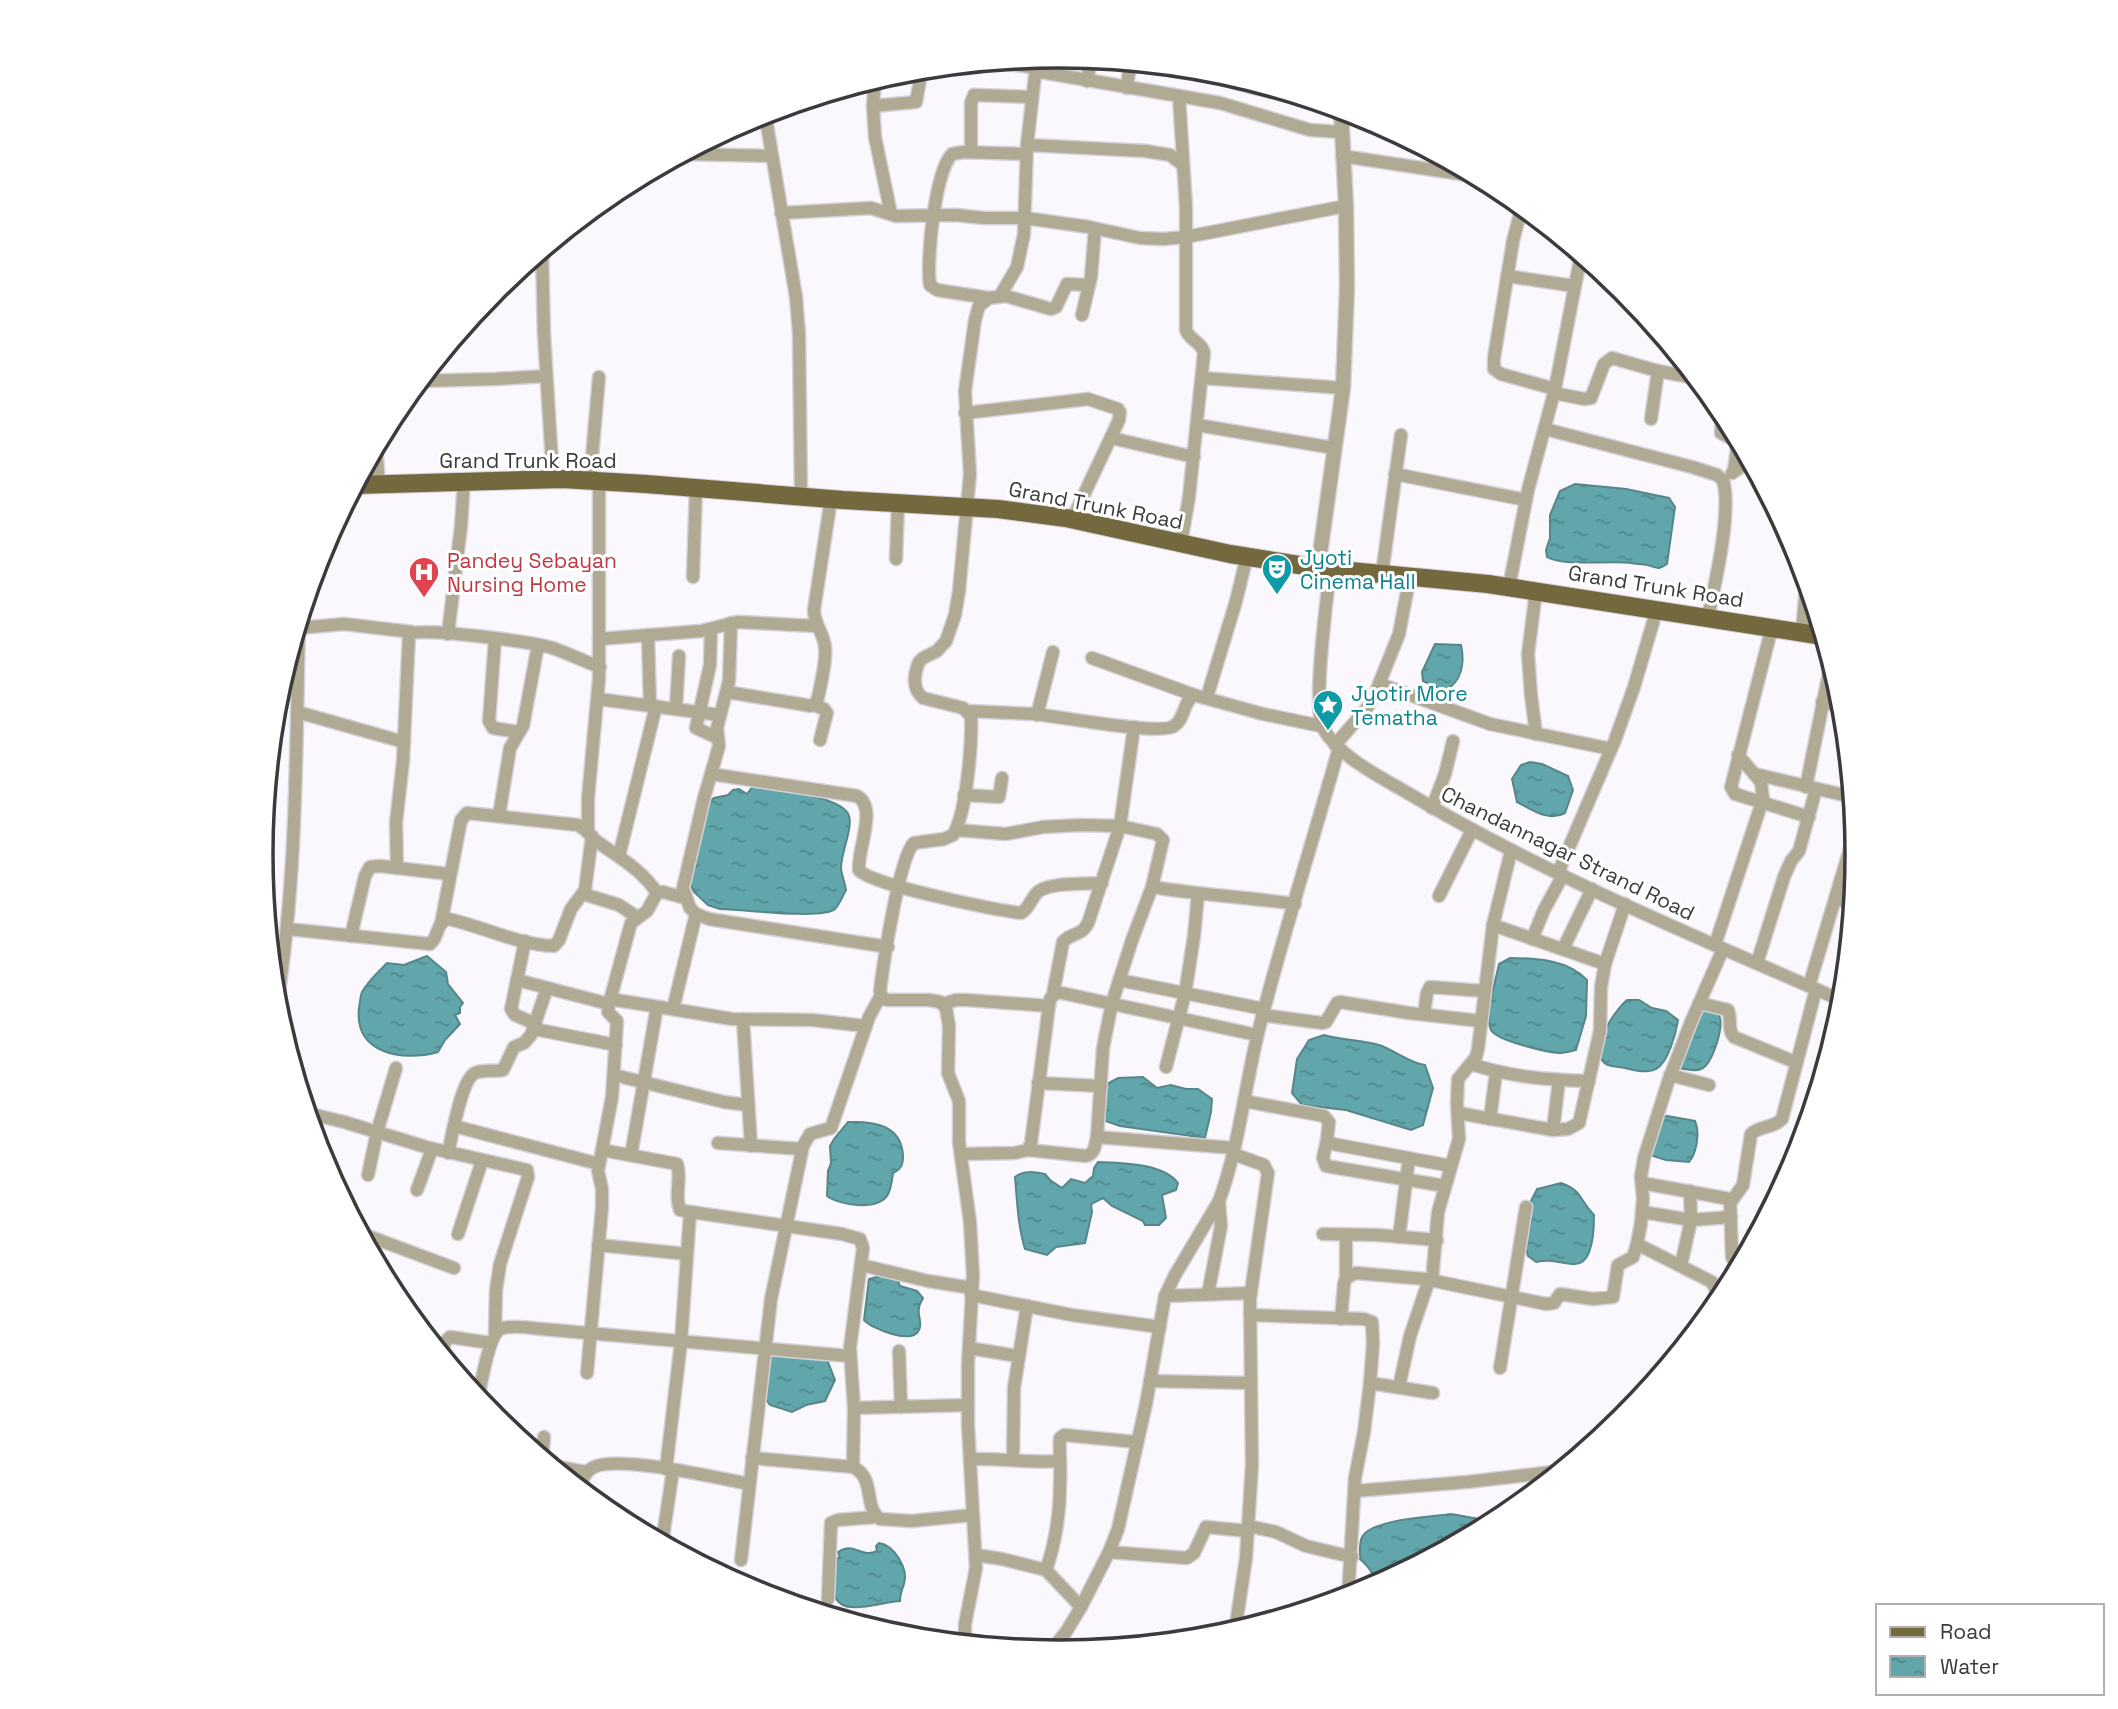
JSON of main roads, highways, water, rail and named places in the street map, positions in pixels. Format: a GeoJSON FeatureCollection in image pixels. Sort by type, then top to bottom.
{"type":"FeatureCollection","features":[{"type":"Feature","properties":{"kind":"main road","name":"Grand Trunk Road"},"geometry":{"type":"LineString","coordinates":[[366,485],[594,480],[801,497],[967,506],[1072,520],[1324,569],[1509,587],[1813,634]]}},
{"type":"Feature","properties":{"kind":"water"},"geometry":{"type":"Polygon","coordinates":[[[1575,484],[1626,489],[1669,498],[1675,507],[1667,564],[1657,568],[1622,562],[1564,562],[1547,557],[1550,515],[1560,491],[1575,484]]]}},
{"type":"Feature","properties":{"kind":"water"},"geometry":{"type":"Polygon","coordinates":[[[1435,644],[1461,645],[1463,658],[1459,677],[1445,691],[1423,681],[1422,672],[1435,644]]]}},
{"type":"Feature","properties":{"kind":"water"},"geometry":{"type":"Polygon","coordinates":[[[1530,762],[1542,764],[1568,776],[1573,790],[1565,813],[1547,816],[1517,802],[1512,779],[1521,765],[1530,762]]]}},
{"type":"Feature","properties":{"kind":"water"},"geometry":{"type":"Polygon","coordinates":[[[753,786],[835,803],[849,816],[841,863],[846,890],[835,909],[815,914],[799,914],[720,909],[708,905],[694,892],[688,880],[707,803],[714,798],[728,795],[733,790],[739,789],[747,794],[753,786]]]}},
{"type":"Feature","properties":{"kind":"water"},"geometry":{"type":"Polygon","coordinates":[[[427,956],[446,972],[448,984],[463,1003],[460,1013],[455,1015],[460,1024],[438,1052],[410,1056],[384,1051],[364,1036],[359,1008],[362,992],[387,963],[404,965],[427,956]]]}},
{"type":"Feature","properties":{"kind":"water"},"geometry":{"type":"Polygon","coordinates":[[[1510,958],[1561,964],[1587,980],[1586,1016],[1576,1050],[1559,1053],[1534,1048],[1502,1038],[1491,1030],[1490,1007],[1499,964],[1510,958]]]}},
{"type":"Feature","properties":{"kind":"water"},"geometry":{"type":"Polygon","coordinates":[[[1627,1000],[1639,1000],[1652,1008],[1666,1011],[1678,1020],[1668,1054],[1660,1066],[1653,1070],[1639,1071],[1610,1066],[1601,1059],[1600,1042],[1604,1032],[1627,1000]]]}},
{"type":"Feature","properties":{"kind":"water"},"geometry":{"type":"Polygon","coordinates":[[[1701,1006],[1715,1008],[1719,1015],[1720,1030],[1716,1046],[1709,1061],[1701,1069],[1678,1068],[1701,1006]]]}},
{"type":"Feature","properties":{"kind":"water"},"geometry":{"type":"Polygon","coordinates":[[[1324,1035],[1379,1045],[1425,1065],[1433,1088],[1423,1125],[1411,1130],[1346,1110],[1302,1105],[1292,1093],[1297,1059],[1309,1040],[1324,1035]]]}},
{"type":"Feature","properties":{"kind":"water"},"geometry":{"type":"Polygon","coordinates":[[[1143,1077],[1157,1088],[1171,1085],[1198,1089],[1212,1099],[1205,1138],[1120,1126],[1103,1120],[1107,1084],[1118,1078],[1143,1077]]]}},
{"type":"Feature","properties":{"kind":"water"},"geometry":{"type":"Polygon","coordinates":[[[1661,1117],[1695,1121],[1697,1142],[1689,1162],[1650,1155],[1661,1117]]]}},
{"type":"Feature","properties":{"kind":"water"},"geometry":{"type":"Polygon","coordinates":[[[848,1122],[884,1127],[892,1131],[901,1145],[901,1166],[893,1173],[887,1196],[875,1204],[848,1204],[827,1196],[830,1146],[848,1122]]]}},
{"type":"Feature","properties":{"kind":"water"},"geometry":{"type":"Polygon","coordinates":[[[1098,1162],[1141,1165],[1171,1176],[1178,1183],[1176,1190],[1162,1195],[1166,1218],[1159,1225],[1145,1225],[1143,1221],[1112,1206],[1103,1198],[1091,1204],[1092,1212],[1085,1243],[1056,1247],[1047,1255],[1025,1249],[1019,1222],[1015,1177],[1026,1172],[1045,1174],[1062,1188],[1071,1179],[1085,1183],[1093,1176],[1098,1162]]]}},
{"type":"Feature","properties":{"kind":"water"},"geometry":{"type":"Polygon","coordinates":[[[1561,1183],[1577,1193],[1594,1215],[1589,1252],[1586,1258],[1575,1264],[1536,1262],[1528,1256],[1525,1245],[1531,1222],[1531,1201],[1537,1189],[1561,1183]]]}},
{"type":"Feature","properties":{"kind":"water"},"geometry":{"type":"Polygon","coordinates":[[[884,1275],[898,1280],[900,1286],[917,1291],[923,1298],[919,1305],[920,1327],[915,1334],[892,1334],[864,1320],[869,1279],[884,1275]]]}},
{"type":"Feature","properties":{"kind":"water"},"geometry":{"type":"Polygon","coordinates":[[[769,1354],[822,1359],[828,1362],[835,1380],[825,1401],[806,1405],[792,1412],[770,1405],[763,1395],[769,1354]]]}},
{"type":"Feature","properties":{"kind":"water"},"geometry":{"type":"Polygon","coordinates":[[[1451,1514],[1478,1519],[1407,1560],[1372,1576],[1360,1559],[1362,1537],[1377,1526],[1451,1514]]]}},
{"type":"Feature","properties":{"kind":"water"},"geometry":{"type":"Polygon","coordinates":[[[879,1543],[890,1548],[902,1565],[905,1578],[900,1601],[862,1607],[843,1605],[837,1600],[833,1588],[835,1558],[840,1558],[838,1552],[849,1548],[871,1553],[877,1551],[876,1546],[879,1543]]]}},
{"type":"Feature","properties":{"kind":"place","name":"Jyoti Cinema Hall"},"geometry":{"type":"Point","coordinates":[1277,596]}},
{"type":"Feature","properties":{"kind":"place","name":"Pandey Sebayan Nursing Home"},"geometry":{"type":"Point","coordinates":[424,599]}},
{"type":"Feature","properties":{"kind":"place","name":"Jyotir More Tematha"},"geometry":{"type":"Point","coordinates":[1328,732]}}]}
